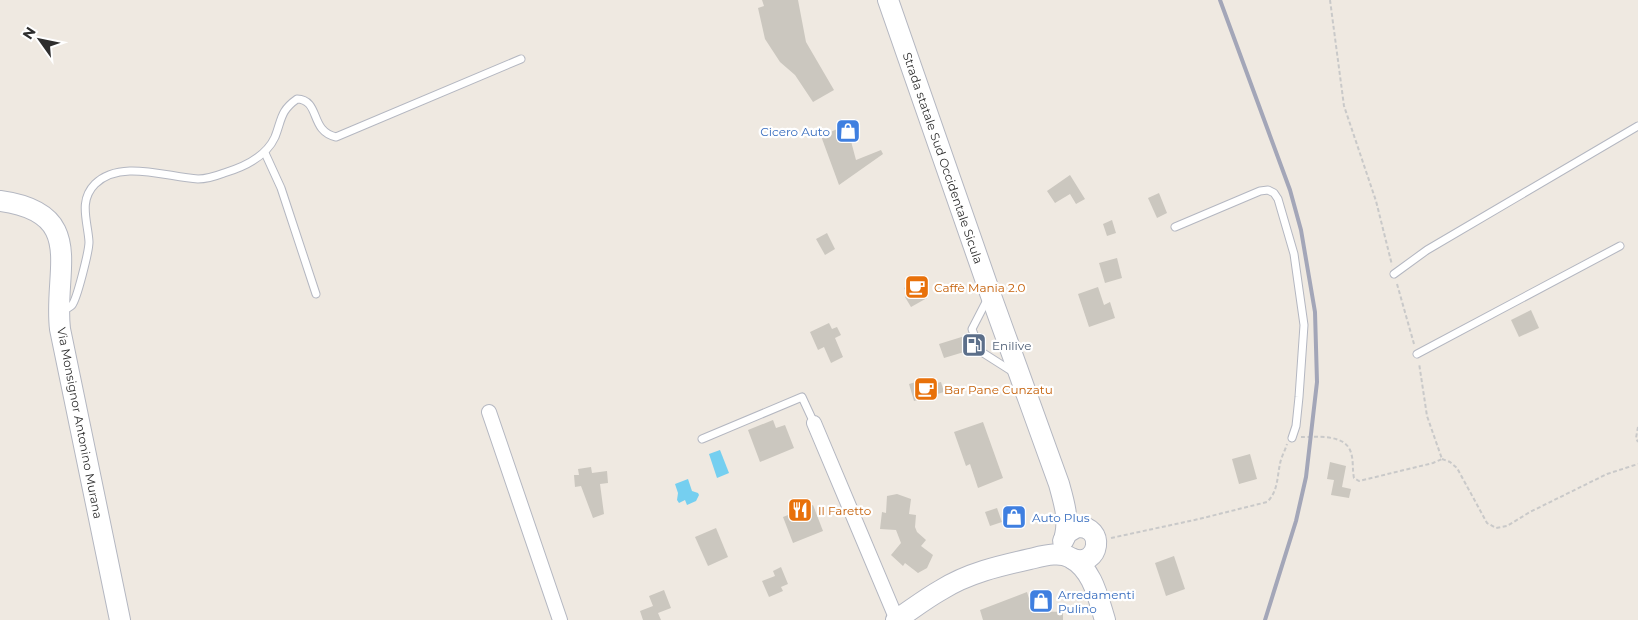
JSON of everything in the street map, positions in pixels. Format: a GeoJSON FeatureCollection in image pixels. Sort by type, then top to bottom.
{"type":"FeatureCollection","features":[{"type":"Feature","properties":{"kind":"main road","name":"Strada statale Sud Occidentale Sicula"},"geometry":{"type":"LineString","coordinates":[[888,0],[1019,376],[1059,484]]}},
{"type":"Feature","properties":{"kind":"main road","name":"Via Monsignor Antonino Murana"},"geometry":{"type":"LineString","coordinates":[[0,201],[18,204],[44,216],[52,225],[61,247],[63,262],[58,314],[60,329],[120,620]]}},
{"type":"Feature","properties":{"kind":"main road"},"geometry":{"type":"LineString","coordinates":[[1059,484],[1093,540],[1094,574],[1105,620]]}},
{"type":"Feature","properties":{"kind":"main road"},"geometry":{"type":"LineString","coordinates":[[1059,484],[1067,514],[1068,548],[1084,568],[1098,596]]}},
{"type":"Feature","properties":{"kind":"main road"},"geometry":{"type":"LineString","coordinates":[[897,620],[942,589],[971,575],[995,567],[1060,554],[1068,548],[1070,530],[1077,526],[1093,540]]}},
{"type":"Feature","properties":{"kind":"main road"},"geometry":{"type":"LineString","coordinates":[[1068,548],[1085,559],[1093,540]]}},
{"type":"Feature","properties":{"kind":"street"},"geometry":{"type":"LineString","coordinates":[[489,412],[560,620]]}},
{"type":"Feature","properties":{"kind":"street"},"geometry":{"type":"LineString","coordinates":[[814,423],[897,620]]}},
{"type":"Feature","properties":{"kind":"lane"},"geometry":{"type":"LineString","coordinates":[[58,314],[73,304],[87,259],[89,243],[84,205],[95,184],[110,174],[126,170],[200,179],[223,174],[255,160],[265,153],[274,138],[287,106],[297,98],[309,103],[321,129],[328,135],[336,136],[521,59]]}},
{"type":"Feature","properties":{"kind":"lane"},"geometry":{"type":"LineString","coordinates":[[1394,274],[1427,250],[1638,126]]}},
{"type":"Feature","properties":{"kind":"lane"},"geometry":{"type":"LineString","coordinates":[[265,153],[281,188],[316,294]]}},
{"type":"Feature","properties":{"kind":"lane"},"geometry":{"type":"LineString","coordinates":[[1174,227],[1260,192],[1268,190],[1274,193],[1278,199],[1294,254],[1304,325],[1296,426],[1292,438]]}},
{"type":"Feature","properties":{"kind":"lane"},"geometry":{"type":"LineString","coordinates":[[1417,354],[1620,246]]}},
{"type":"Feature","properties":{"kind":"lane"},"geometry":{"type":"LineString","coordinates":[[990,293],[972,329],[980,351],[1019,376]]}},
{"type":"Feature","properties":{"kind":"lane"},"geometry":{"type":"LineString","coordinates":[[702,439],[802,397],[814,423]]}},
{"type":"Feature","properties":{"kind":"path"},"geometry":{"type":"LineString","coordinates":[[1330,0],[1344,106],[1376,201],[1394,274],[1417,354],[1427,416],[1442,459]]}},
{"type":"Feature","properties":{"kind":"path"},"geometry":{"type":"LineString","coordinates":[[1638,427],[1636,438],[1638,442]]}},
{"type":"Feature","properties":{"kind":"path"},"geometry":{"type":"LineString","coordinates":[[1093,540],[1199,519],[1267,502],[1272,498],[1275,491],[1280,462],[1287,444],[1292,438],[1337,439],[1346,444],[1351,451],[1354,478],[1359,481],[1433,463],[1442,459],[1450,462],[1457,468],[1487,523],[1496,528],[1507,526],[1530,512],[1607,474],[1638,464]]}},
{"type":"Feature","properties":{"kind":"water"},"geometry":{"type":"Polygon","coordinates":[[[720,450],[729,473],[717,478],[709,454],[720,450]]]}},
{"type":"Feature","properties":{"kind":"water"},"geometry":{"type":"Polygon","coordinates":[[[688,479],[692,491],[699,495],[696,501],[687,505],[685,500],[679,503],[677,500],[678,493],[675,484],[688,479]]]}},
{"type":"Feature","properties":{"kind":"building"},"geometry":{"type":"Polygon","coordinates":[[[762,0],[798,0],[806,42],[834,90],[813,102],[795,75],[780,62],[765,39],[758,8],[764,6],[762,0]]]}},
{"type":"Feature","properties":{"kind":"building"},"geometry":{"type":"Polygon","coordinates":[[[842,127],[844,131],[848,130],[856,160],[881,150],[883,154],[839,185],[821,136],[842,127]]]}},
{"type":"Feature","properties":{"kind":"building"},"geometry":{"type":"Polygon","coordinates":[[[1070,175],[1085,199],[1076,204],[1070,194],[1055,203],[1047,191],[1070,175]]]}},
{"type":"Feature","properties":{"kind":"building"},"geometry":{"type":"Polygon","coordinates":[[[1159,193],[1167,213],[1157,218],[1148,198],[1159,193]]]}},
{"type":"Feature","properties":{"kind":"building"},"geometry":{"type":"Polygon","coordinates":[[[1112,220],[1116,233],[1107,236],[1103,224],[1112,220]]]}},
{"type":"Feature","properties":{"kind":"building"},"geometry":{"type":"Polygon","coordinates":[[[827,233],[835,249],[825,255],[816,239],[827,233]]]}},
{"type":"Feature","properties":{"kind":"building"},"geometry":{"type":"Polygon","coordinates":[[[1117,258],[1122,278],[1105,283],[1099,263],[1117,258]]]}},
{"type":"Feature","properties":{"kind":"building"},"geometry":{"type":"Polygon","coordinates":[[[920,278],[926,289],[923,291],[927,298],[911,307],[905,297],[908,295],[904,288],[920,278]]]}},
{"type":"Feature","properties":{"kind":"building"},"geometry":{"type":"Polygon","coordinates":[[[1098,287],[1104,305],[1110,302],[1115,318],[1089,327],[1078,294],[1098,287]]]}},
{"type":"Feature","properties":{"kind":"building"},"geometry":{"type":"Polygon","coordinates":[[[1531,310],[1539,328],[1519,337],[1511,320],[1531,310]]]}},
{"type":"Feature","properties":{"kind":"building"},"geometry":{"type":"Polygon","coordinates":[[[829,323],[832,329],[837,327],[841,335],[835,338],[843,357],[831,363],[824,347],[818,350],[810,332],[829,323]]]}},
{"type":"Feature","properties":{"kind":"building"},"geometry":{"type":"Polygon","coordinates":[[[968,335],[974,349],[944,358],[939,344],[968,335]]]}},
{"type":"Feature","properties":{"kind":"building","name":"Bar Pane Cunzatu"},"geometry":{"type":"Polygon","coordinates":[[[926,379],[928,385],[941,382],[944,392],[914,401],[909,384],[926,379]]]}},
{"type":"Feature","properties":{"kind":"building"},"geometry":{"type":"Polygon","coordinates":[[[773,420],[776,428],[785,425],[794,448],[760,462],[748,430],[773,420]]]}},
{"type":"Feature","properties":{"kind":"building"},"geometry":{"type":"Polygon","coordinates":[[[983,422],[1003,478],[978,488],[970,464],[966,466],[954,432],[983,422]]]}},
{"type":"Feature","properties":{"kind":"building"},"geometry":{"type":"Polygon","coordinates":[[[1250,454],[1257,479],[1239,484],[1232,459],[1250,454]]]}},
{"type":"Feature","properties":{"kind":"building"},"geometry":{"type":"Polygon","coordinates":[[[1330,462],[1346,466],[1342,487],[1351,489],[1349,498],[1331,495],[1334,480],[1327,479],[1330,462]]]}},
{"type":"Feature","properties":{"kind":"building"},"geometry":{"type":"Polygon","coordinates":[[[591,467],[592,473],[607,471],[608,483],[600,484],[604,514],[593,518],[581,486],[575,487],[574,475],[579,475],[578,469],[591,467]]]}},
{"type":"Feature","properties":{"kind":"building"},"geometry":{"type":"Polygon","coordinates":[[[897,494],[911,499],[909,514],[916,515],[915,527],[917,532],[926,540],[921,546],[933,555],[927,568],[918,573],[905,563],[903,566],[891,555],[901,543],[896,530],[880,529],[882,512],[886,513],[887,496],[897,494]]]}},
{"type":"Feature","properties":{"kind":"building"},"geometry":{"type":"Polygon","coordinates":[[[813,505],[823,531],[793,543],[783,517],[813,505]]]}},
{"type":"Feature","properties":{"kind":"building"},"geometry":{"type":"Polygon","coordinates":[[[997,508],[1002,522],[990,526],[985,512],[997,508]]]}},
{"type":"Feature","properties":{"kind":"building"},"geometry":{"type":"Polygon","coordinates":[[[716,528],[728,557],[708,566],[695,537],[716,528]]]}},
{"type":"Feature","properties":{"kind":"building"},"geometry":{"type":"Polygon","coordinates":[[[1174,556],[1185,589],[1166,596],[1155,563],[1174,556]]]}},
{"type":"Feature","properties":{"kind":"building"},"geometry":{"type":"Polygon","coordinates":[[[781,567],[788,584],[781,587],[783,591],[769,597],[762,581],[775,576],[773,571],[781,567]]]}},
{"type":"Feature","properties":{"kind":"building"},"geometry":{"type":"Polygon","coordinates":[[[664,590],[671,608],[658,613],[661,620],[643,620],[640,611],[653,606],[649,596],[664,590]]]}},
{"type":"Feature","properties":{"kind":"building"},"geometry":{"type":"Polygon","coordinates":[[[1027,592],[1033,611],[1063,612],[1063,620],[983,620],[980,610],[1027,592]]]}},
{"type":"Feature","properties":{"kind":"railway"},"geometry":{"type":"LineString","coordinates":[[1220,0],[1290,190],[1301,230],[1315,312],[1317,382],[1306,477],[1296,521],[1265,620]]}},
{"type":"Feature","properties":{"kind":"place","name":"Cicero Auto"},"geometry":{"type":"Point","coordinates":[848,131]}},
{"type":"Feature","properties":{"kind":"place","name":"Caffè Mania 2.0"},"geometry":{"type":"Point","coordinates":[917,287]}},
{"type":"Feature","properties":{"kind":"place","name":"Enilive"},"geometry":{"type":"Point","coordinates":[974,345]}},
{"type":"Feature","properties":{"kind":"place","name":"Bar Pane Cunzatu"},"geometry":{"type":"Point","coordinates":[926,389]}},
{"type":"Feature","properties":{"kind":"place","name":"Il Faretto"},"geometry":{"type":"Point","coordinates":[800,510]}},
{"type":"Feature","properties":{"kind":"place","name":"Auto Plus"},"geometry":{"type":"Point","coordinates":[1014,517]}},
{"type":"Feature","properties":{"kind":"place","name":"Arredamenti Pulino"},"geometry":{"type":"Point","coordinates":[1041,601]}}]}
